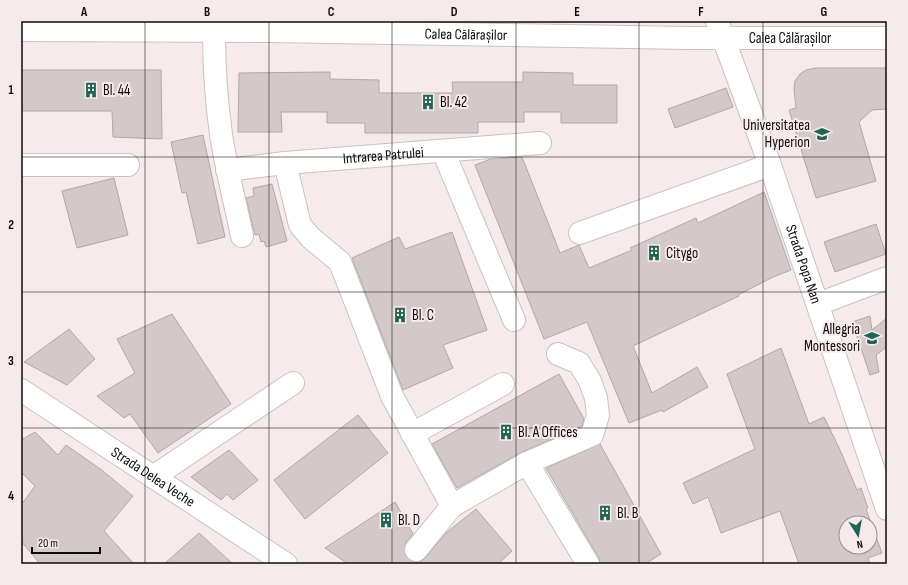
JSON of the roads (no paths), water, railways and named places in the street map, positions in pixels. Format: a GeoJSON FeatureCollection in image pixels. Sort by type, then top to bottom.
{"type":"FeatureCollection","features":[{"type":"Feature","properties":{"kind":"street","name":"Calea Călărașilor"},"geometry":{"type":"LineString","coordinates":[[21,30],[720,30],[887,38]]}},
{"type":"Feature","properties":{"kind":"street"},"geometry":{"type":"LineString","coordinates":[[214,30],[215,76],[221,133],[227,170],[242,236]]}},
{"type":"Feature","properties":{"kind":"street","name":"Strada Popa Nan"},"geometry":{"type":"LineString","coordinates":[[720,30],[770,165],[887,509]]}},
{"type":"Feature","properties":{"kind":"street","name":"Intrarea Patrulei"},"geometry":{"type":"LineString","coordinates":[[227,170],[540,143]]}},
{"type":"Feature","properties":{"kind":"street"},"geometry":{"type":"LineString","coordinates":[[443,151],[514,320]]}},
{"type":"Feature","properties":{"kind":"street"},"geometry":{"type":"LineString","coordinates":[[286,164],[300,224],[311,238],[340,262],[392,396],[452,506]]}},
{"type":"Feature","properties":{"kind":"street"},"geometry":{"type":"LineString","coordinates":[[21,165],[128,165]]}},
{"type":"Feature","properties":{"kind":"street"},"geometry":{"type":"LineString","coordinates":[[580,233],[770,165]]}},
{"type":"Feature","properties":{"kind":"street"},"geometry":{"type":"LineString","coordinates":[[818,304],[887,278]]}},
{"type":"Feature","properties":{"kind":"street"},"geometry":{"type":"LineString","coordinates":[[416,550],[452,506],[527,463],[592,435],[598,415],[596,398],[590,381],[580,363],[558,354]]}},
{"type":"Feature","properties":{"kind":"street"},"geometry":{"type":"LineString","coordinates":[[153,477],[293,383]]}},
{"type":"Feature","properties":{"kind":"street"},"geometry":{"type":"LineString","coordinates":[[412,434],[503,384]]}},
{"type":"Feature","properties":{"kind":"street","name":"Strada Delea Veche"},"geometry":{"type":"LineString","coordinates":[[21,390],[286,564]]}},
{"type":"Feature","properties":{"kind":"street"},"geometry":{"type":"LineString","coordinates":[[527,463],[588,564]]}},
{"type":"Feature","properties":{"kind":"tunnel"},"geometry":{"type":"LineString","coordinates":[[398,564],[416,550]]}},
{"type":"Feature","properties":{"kind":"place","name":"Bl. 44"},"geometry":{"type":"Point","coordinates":[91,90]}},
{"type":"Feature","properties":{"kind":"place","name":"Bl. 42"},"geometry":{"type":"Point","coordinates":[428,102]}},
{"type":"Feature","properties":{"kind":"place","name":"Universitatea Hyperion"},"geometry":{"type":"Point","coordinates":[822,134]}},
{"type":"Feature","properties":{"kind":"place","name":"Citygo"},"geometry":{"type":"Point","coordinates":[654,253]}},
{"type":"Feature","properties":{"kind":"place","name":"Bl. C"},"geometry":{"type":"Point","coordinates":[400,315]}},
{"type":"Feature","properties":{"kind":"place","name":"Allegria Montessori"},"geometry":{"type":"Point","coordinates":[872,338]}},
{"type":"Feature","properties":{"kind":"place","name":"Bl. A Offices"},"geometry":{"type":"Point","coordinates":[506,432]}},
{"type":"Feature","properties":{"kind":"place","name":"Bl. B"},"geometry":{"type":"Point","coordinates":[605,513]}},
{"type":"Feature","properties":{"kind":"place","name":"Bl. D"},"geometry":{"type":"Point","coordinates":[386,520]}}]}
